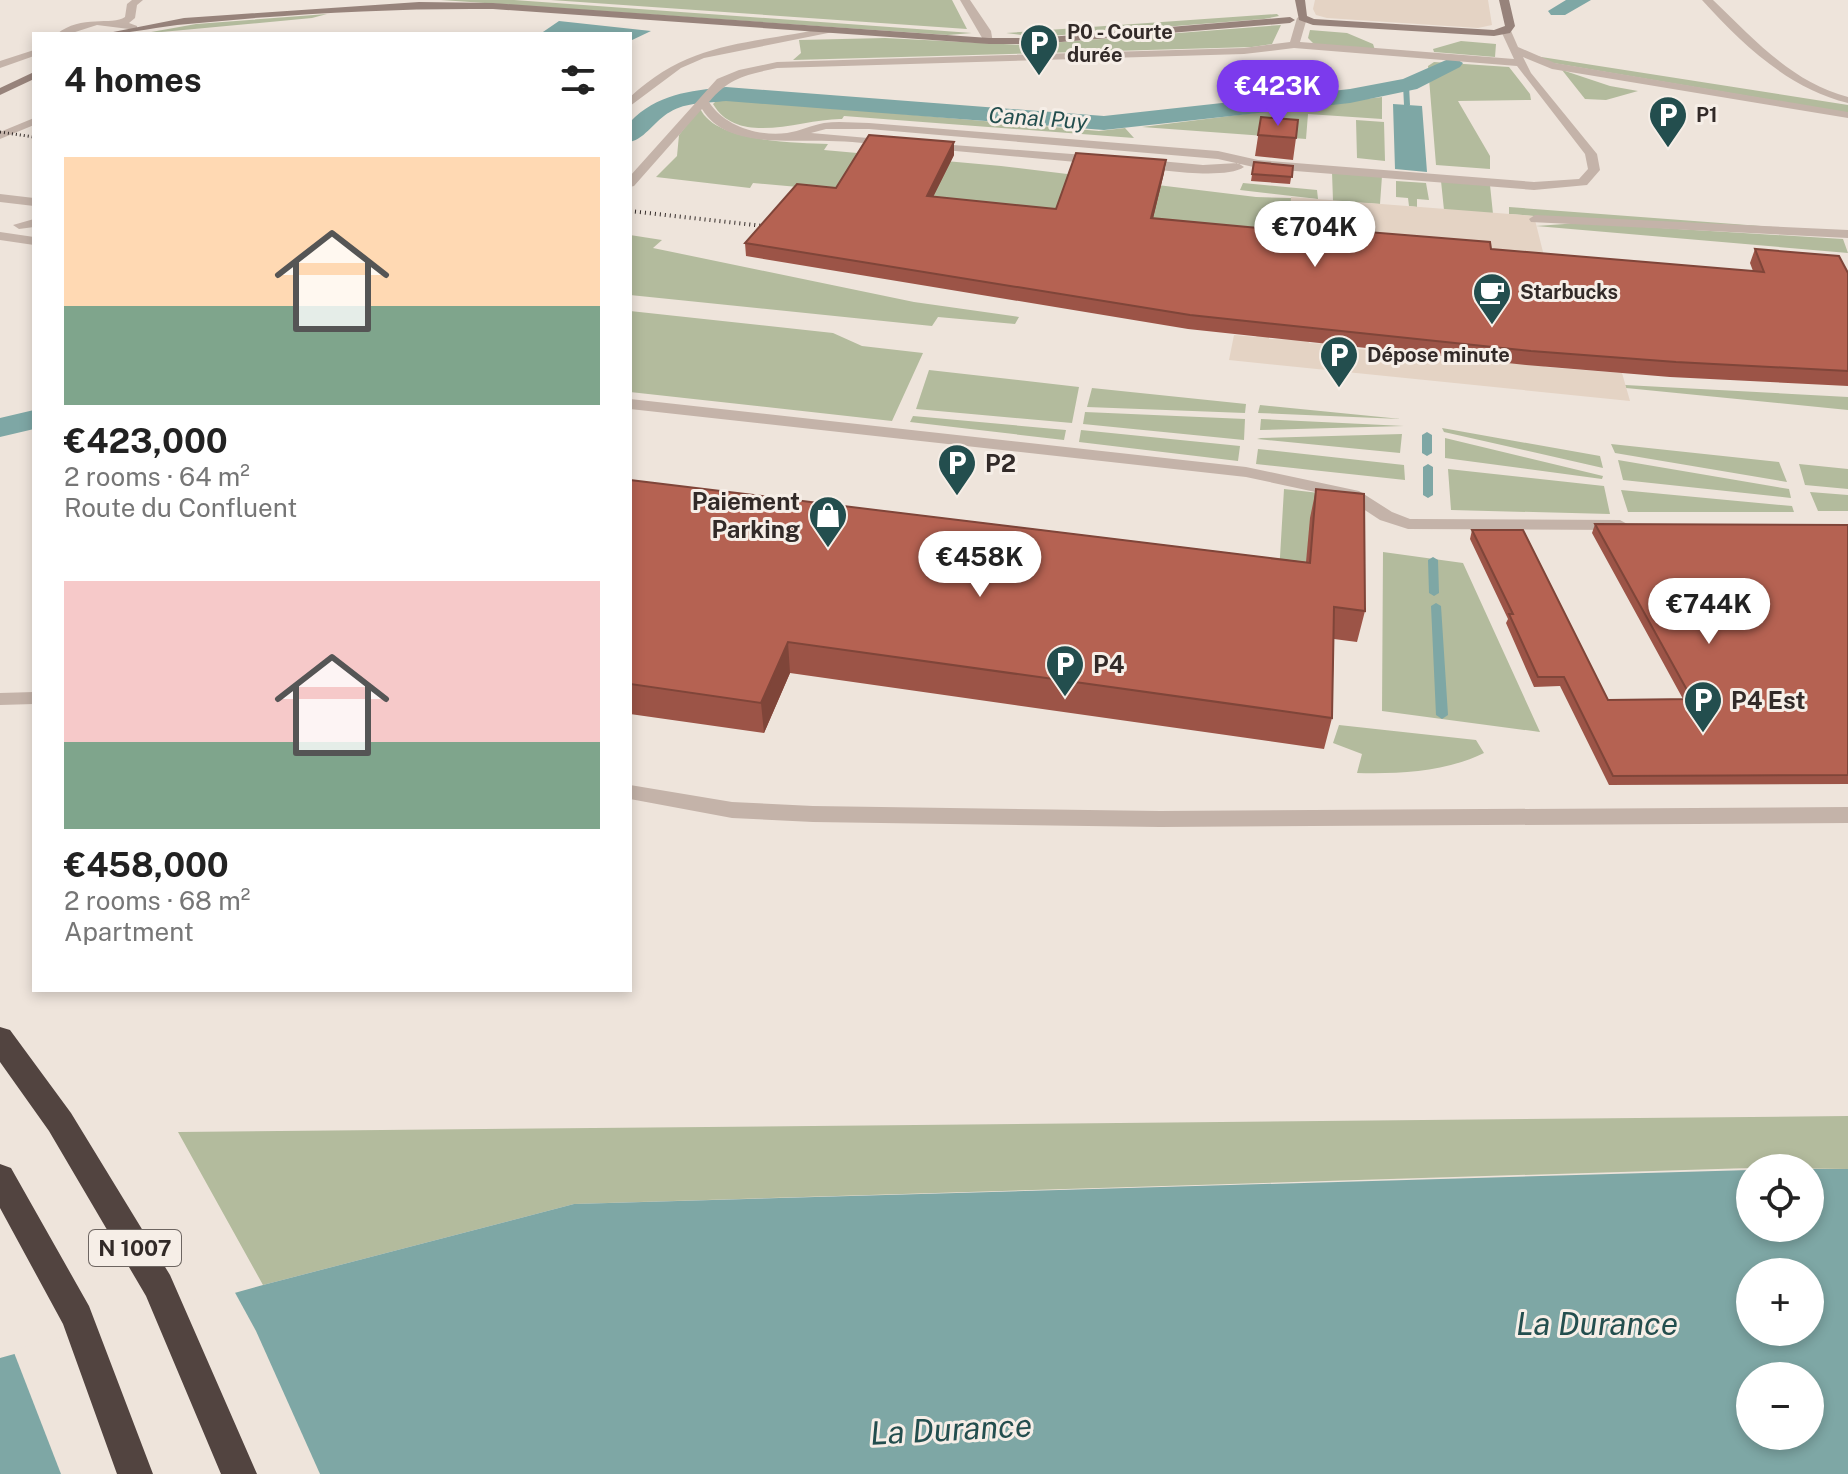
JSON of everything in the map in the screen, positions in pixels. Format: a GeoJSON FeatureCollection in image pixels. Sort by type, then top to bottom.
{"type":"FeatureCollection","features":[{"type":"Feature","properties":{"kind":"highway","name":"N 1007"},"geometry":{"type":"LineString","coordinates":[[0,1039],[60,1122],[158,1286],[239,1474]]}},
{"type":"Feature","properties":{"kind":"highway","name":"N 1007"},"geometry":{"type":"LineString","coordinates":[[0,1178],[77,1317],[135,1474]]}},
{"type":"Feature","properties":{"kind":"street"},"geometry":{"type":"LineString","coordinates":[[129,28],[132,4],[138,0]]}},
{"type":"Feature","properties":{"kind":"street"},"geometry":{"type":"LineString","coordinates":[[965,0],[986,31],[989,41]]}},
{"type":"Feature","properties":{"kind":"street"},"geometry":{"type":"LineString","coordinates":[[1294,45],[1300,0]]}},
{"type":"Feature","properties":{"kind":"street"},"geometry":{"type":"LineString","coordinates":[[1504,0],[1510,26],[1506,31]]}},
{"type":"Feature","properties":{"kind":"street"},"geometry":{"type":"LineString","coordinates":[[1707,0],[1800,83],[1820,95],[1848,100]]}},
{"type":"Feature","properties":{"kind":"street"},"geometry":{"type":"LineString","coordinates":[[65,32],[72,27],[95,23],[129,28],[420,2],[989,41],[1037,41],[1296,19],[1506,31]]}},
{"type":"Feature","properties":{"kind":"street"},"geometry":{"type":"LineString","coordinates":[[632,101],[652,79],[699,55],[829,30]]}},
{"type":"Feature","properties":{"kind":"street"},"geometry":{"type":"LineString","coordinates":[[784,137],[826,126],[869,126],[1218,155],[1258,164],[1534,186],[1583,182],[1594,170],[1591,154],[1520,63],[1506,31]]}},
{"type":"Feature","properties":{"kind":"street"},"geometry":{"type":"LineString","coordinates":[[632,181],[721,81],[743,72],[796,63],[1244,51],[1294,45],[1520,63]]}},
{"type":"Feature","properties":{"kind":"street"},"geometry":{"type":"LineString","coordinates":[[1513,48],[1552,66],[1848,115]]}},
{"type":"Feature","properties":{"kind":"street"},"geometry":{"type":"LineString","coordinates":[[0,65],[32,54]]}},
{"type":"Feature","properties":{"kind":"street"},"geometry":{"type":"LineString","coordinates":[[0,79],[32,63]]}},
{"type":"Feature","properties":{"kind":"street"},"geometry":{"type":"LineString","coordinates":[[0,92],[32,76]]}},
{"type":"Feature","properties":{"kind":"street"},"geometry":{"type":"LineString","coordinates":[[702,100],[706,111],[723,123],[744,132],[784,137],[825,137],[1203,169],[1258,164]]}},
{"type":"Feature","properties":{"kind":"street"},"geometry":{"type":"LineString","coordinates":[[0,136],[32,122]]}},
{"type":"Feature","properties":{"kind":"street"},"geometry":{"type":"LineString","coordinates":[[0,198],[32,202]]}},
{"type":"Feature","properties":{"kind":"street"},"geometry":{"type":"LineString","coordinates":[[1535,219],[1848,234]]}},
{"type":"Feature","properties":{"kind":"street"},"geometry":{"type":"LineString","coordinates":[[19,225],[32,223]]}},
{"type":"Feature","properties":{"kind":"street"},"geometry":{"type":"LineString","coordinates":[[0,236],[32,241]]}},
{"type":"Feature","properties":{"kind":"street"},"geometry":{"type":"LineString","coordinates":[[632,404],[1254,473],[1353,495],[1386,516],[1408,524],[1637,525]]}},
{"type":"Feature","properties":{"kind":"street"},"geometry":{"type":"LineString","coordinates":[[0,699],[32,698]]}},
{"type":"Feature","properties":{"kind":"street"},"geometry":{"type":"LineString","coordinates":[[632,792],[732,810],[813,814],[1160,819],[1848,815]]}},
{"type":"Feature","properties":{"kind":"green space"},"geometry":{"type":"Polygon","coordinates":[[[441,0],[514,0],[972,33],[948,35],[441,0]]]}},
{"type":"Feature","properties":{"kind":"green space"},"geometry":{"type":"Polygon","coordinates":[[[551,0],[952,0],[967,29],[551,0]]]}},
{"type":"Feature","properties":{"kind":"green space"},"geometry":{"type":"Polygon","coordinates":[[[327,14],[312,18],[151,32],[196,24],[327,14]]]}},
{"type":"Feature","properties":{"kind":"green space"},"geometry":{"type":"Polygon","coordinates":[[[1279,16],[1264,19],[1037,37],[1006,33],[1279,16]]]}},
{"type":"Feature","properties":{"kind":"green space"},"geometry":{"type":"Polygon","coordinates":[[[1281,25],[1272,44],[1252,47],[793,60],[801,53],[799,40],[885,38],[1024,45],[1281,25]]]}},
{"type":"Feature","properties":{"kind":"green space"},"geometry":{"type":"Polygon","coordinates":[[[1310,30],[1347,33],[1373,44],[1375,50],[1314,44],[1308,38],[1310,30]]]}},
{"type":"Feature","properties":{"kind":"green space"},"geometry":{"type":"Polygon","coordinates":[[[1461,41],[1496,44],[1495,57],[1434,52],[1433,49],[1461,41]]]}},
{"type":"Feature","properties":{"kind":"green space"},"geometry":{"type":"Polygon","coordinates":[[[1535,56],[1848,105],[1848,113],[1553,63],[1535,56]]]}},
{"type":"Feature","properties":{"kind":"green space"},"geometry":{"type":"Polygon","coordinates":[[[1434,62],[1509,67],[1530,94],[1531,100],[1458,101],[1490,156],[1490,169],[1436,165],[1428,66],[1434,62]]]}},
{"type":"Feature","properties":{"kind":"green space"},"geometry":{"type":"Polygon","coordinates":[[[1562,70],[1610,86],[1638,91],[1606,100],[1585,99],[1562,70]]]}},
{"type":"Feature","properties":{"kind":"green space"},"geometry":{"type":"Polygon","coordinates":[[[1382,97],[1382,119],[1308,114],[1306,139],[1142,127],[1382,97]]]}},
{"type":"Feature","properties":{"kind":"green space"},"geometry":{"type":"Polygon","coordinates":[[[719,98],[1099,131],[1125,128],[1134,138],[844,116],[842,119],[755,128],[739,125],[724,117],[713,104],[719,98]]]}},
{"type":"Feature","properties":{"kind":"green space"},"geometry":{"type":"Polygon","coordinates":[[[700,108],[708,120],[738,134],[777,141],[828,144],[824,150],[1001,166],[1256,197],[1291,198],[1290,231],[753,183],[750,188],[656,177],[677,156],[679,135],[700,108]]]}},
{"type":"Feature","properties":{"kind":"green space"},"geometry":{"type":"Polygon","coordinates":[[[1356,120],[1384,122],[1385,161],[1357,158],[1356,120]]]}},
{"type":"Feature","properties":{"kind":"green space"},"geometry":{"type":"Polygon","coordinates":[[[1332,172],[1382,176],[1380,204],[1333,201],[1332,172]]]}},
{"type":"Feature","properties":{"kind":"green space"},"geometry":{"type":"Polygon","coordinates":[[[1396,181],[1426,183],[1429,200],[1417,199],[1417,207],[1409,206],[1408,198],[1396,197],[1396,181]]]}},
{"type":"Feature","properties":{"kind":"green space"},"geometry":{"type":"Polygon","coordinates":[[[1441,181],[1490,185],[1493,214],[1444,210],[1441,181]]]}},
{"type":"Feature","properties":{"kind":"green space"},"geometry":{"type":"Polygon","coordinates":[[[1243,183],[1317,190],[1318,199],[1240,190],[1243,183]]]}},
{"type":"Feature","properties":{"kind":"green space"},"geometry":{"type":"Polygon","coordinates":[[[1509,207],[1774,227],[1534,216],[1509,214],[1509,207]]]}},
{"type":"Feature","properties":{"kind":"green space"},"geometry":{"type":"Polygon","coordinates":[[[1579,223],[1843,239],[1848,253],[1536,226],[1579,223]]]}},
{"type":"Feature","properties":{"kind":"green space"},"geometry":{"type":"Polygon","coordinates":[[[632,235],[662,240],[653,248],[914,302],[1019,317],[1015,324],[938,317],[932,326],[632,295],[632,235]]]}},
{"type":"Feature","properties":{"kind":"green space"},"geometry":{"type":"Polygon","coordinates":[[[632,311],[833,333],[862,346],[923,353],[892,421],[632,392],[632,311]]]}},
{"type":"Feature","properties":{"kind":"green space"},"geometry":{"type":"Polygon","coordinates":[[[929,370],[1079,387],[1072,423],[916,409],[929,370]]]}},
{"type":"Feature","properties":{"kind":"green space"},"geometry":{"type":"Polygon","coordinates":[[[1625,385],[1848,397],[1848,410],[1626,388],[1625,385]]]}},
{"type":"Feature","properties":{"kind":"green space"},"geometry":{"type":"Polygon","coordinates":[[[1092,388],[1246,404],[1245,413],[1087,407],[1092,388]]]}},
{"type":"Feature","properties":{"kind":"green space"},"geometry":{"type":"Polygon","coordinates":[[[1260,405],[1401,419],[1258,413],[1260,405]]]}},
{"type":"Feature","properties":{"kind":"green space"},"geometry":{"type":"Polygon","coordinates":[[[1085,412],[1245,419],[1244,440],[1083,424],[1085,412]]]}},
{"type":"Feature","properties":{"kind":"green space"},"geometry":{"type":"Polygon","coordinates":[[[913,416],[1066,430],[1064,440],[910,422],[913,416]]]}},
{"type":"Feature","properties":{"kind":"green space"},"geometry":{"type":"Polygon","coordinates":[[[1261,419],[1404,426],[1260,430],[1261,419]]]}},
{"type":"Feature","properties":{"kind":"green space"},"geometry":{"type":"Polygon","coordinates":[[[1442,428],[1600,456],[1603,468],[1444,432],[1442,428]]]}},
{"type":"Feature","properties":{"kind":"green space"},"geometry":{"type":"Polygon","coordinates":[[[1081,430],[1240,446],[1238,461],[1079,442],[1081,430]]]}},
{"type":"Feature","properties":{"kind":"green space"},"geometry":{"type":"Polygon","coordinates":[[[1402,434],[1400,453],[1257,439],[1261,438],[1402,434]]]}},
{"type":"Feature","properties":{"kind":"green space"},"geometry":{"type":"Polygon","coordinates":[[[1445,438],[1603,476],[1602,479],[1445,458],[1445,438]]]}},
{"type":"Feature","properties":{"kind":"green space"},"geometry":{"type":"Polygon","coordinates":[[[1611,444],[1779,462],[1787,482],[1615,453],[1611,444]]]}},
{"type":"Feature","properties":{"kind":"green space"},"geometry":{"type":"Polygon","coordinates":[[[1258,449],[1404,465],[1405,480],[1256,464],[1258,449]]]}},
{"type":"Feature","properties":{"kind":"green space"},"geometry":{"type":"Polygon","coordinates":[[[1618,460],[1789,489],[1791,498],[1623,480],[1618,460]]]}},
{"type":"Feature","properties":{"kind":"green space"},"geometry":{"type":"Polygon","coordinates":[[[1799,464],[1848,469],[1848,489],[1805,485],[1799,464]]]}},
{"type":"Feature","properties":{"kind":"green space"},"geometry":{"type":"Polygon","coordinates":[[[1448,469],[1604,486],[1610,514],[1451,510],[1448,469]]]}},
{"type":"Feature","properties":{"kind":"green space"},"geometry":{"type":"Polygon","coordinates":[[[1284,489],[1337,495],[1306,566],[1279,574],[1284,489]]]}},
{"type":"Feature","properties":{"kind":"green space"},"geometry":{"type":"Polygon","coordinates":[[[1621,490],[1792,506],[1794,512],[1628,512],[1621,490]]]}},
{"type":"Feature","properties":{"kind":"green space"},"geometry":{"type":"Polygon","coordinates":[[[1810,492],[1848,495],[1848,511],[1818,511],[1810,492]]]}},
{"type":"Feature","properties":{"kind":"green space"},"geometry":{"type":"Polygon","coordinates":[[[1383,552],[1463,563],[1540,732],[1382,711],[1383,552]]]}},
{"type":"Feature","properties":{"kind":"green space"},"geometry":{"type":"Polygon","coordinates":[[[1339,725],[1476,740],[1484,753],[1454,764],[1422,770],[1357,773],[1362,754],[1333,743],[1339,725]]]}},
{"type":"Feature","properties":{"kind":"green space"},"geometry":{"type":"Polygon","coordinates":[[[1848,1116],[1848,1169],[1824,1169],[1824,1154],[1736,1154],[1736,1168],[574,1204],[263,1285],[178,1132],[1848,1116]]]}},
{"type":"Feature","properties":{"kind":"shaded area"},"geometry":{"type":"Polygon","coordinates":[[[1315,0],[1488,0],[1492,25],[1478,28],[1327,18],[1316,15],[1313,9],[1315,0]]]}},
{"type":"Feature","properties":{"kind":"shaded area"},"geometry":{"type":"Polygon","coordinates":[[[1291,197],[1534,216],[1547,268],[1290,234],[1291,197]]]}},
{"type":"Feature","properties":{"kind":"shaded area"},"geometry":{"type":"Polygon","coordinates":[[[1258,334],[1269,335],[1269,339],[1308,340],[1309,343],[1349,345],[1350,348],[1378,351],[1379,348],[1390,349],[1392,353],[1412,355],[1414,351],[1425,352],[1426,356],[1460,356],[1461,359],[1489,362],[1490,359],[1504,363],[1622,373],[1630,401],[1229,360],[1234,335],[1256,337],[1258,334]]]}},
{"type":"Feature","properties":{"kind":"water"},"geometry":{"type":"Polygon","coordinates":[[[559,21],[651,31],[632,40],[632,32],[543,32],[559,21]]]}},
{"type":"Feature","properties":{"kind":"water"},"geometry":{"type":"Polygon","coordinates":[[[1393,104],[1422,106],[1427,172],[1395,169],[1393,104]]]}},
{"type":"Feature","properties":{"kind":"water","name":"La Durance"},"geometry":{"type":"Polygon","coordinates":[[[1824,1169],[1848,1169],[1848,1474],[0,1474],[0,1358],[574,1204],[1736,1170],[1736,1242],[1824,1242],[1824,1169]]]}},
{"type":"Feature","properties":{"kind":"pier"},"geometry":{"type":"Polygon","coordinates":[[[233,1289],[256,1331],[320,1474],[61,1474],[13,1350],[233,1289]]]}},
{"type":"Feature","properties":{"kind":"building"},"geometry":{"type":"Polygon","coordinates":[[[1261,117],[1298,120],[1296,138],[1258,135],[1261,117]]]}},
{"type":"Feature","properties":{"kind":"building"},"geometry":{"type":"Polygon","coordinates":[[[869,135],[954,142],[927,196],[1056,209],[1076,153],[1166,160],[1151,218],[1344,236],[1344,230],[1490,242],[1491,249],[1764,272],[1755,249],[1839,256],[1848,273],[1848,371],[1531,351],[1190,315],[745,243],[797,184],[836,188],[869,135]]]}},
{"type":"Feature","properties":{"kind":"building"},"geometry":{"type":"Polygon","coordinates":[[[1254,162],[1293,166],[1292,177],[1252,174],[1254,162]]]}},
{"type":"Feature","properties":{"kind":"building"},"geometry":{"type":"Polygon","coordinates":[[[632,480],[1310,563],[1316,489],[1364,494],[1365,611],[1334,607],[1332,718],[788,642],[761,703],[632,684],[632,480]]]}},
{"type":"Feature","properties":{"kind":"building"},"geometry":{"type":"Polygon","coordinates":[[[1595,524],[1848,525],[1848,775],[1613,776],[1564,677],[1538,677],[1509,614],[1513,614],[1472,530],[1523,530],[1608,700],[1692,699],[1595,524]]]}},
{"type":"Feature","properties":{"kind":"waterway","name":"Canal Puy"},"geometry":{"type":"LineString","coordinates":[[1558,11],[1581,0]]}},
{"type":"Feature","properties":{"kind":"waterway","name":"Canal Puy"},"geometry":{"type":"LineString","coordinates":[[632,133],[653,113],[672,102],[726,94],[1104,123],[1350,96],[1409,84],[1453,63]]}},
{"type":"Feature","properties":{"kind":"waterway"},"geometry":{"type":"LineString","coordinates":[[1406,85],[1407,105]]}},
{"type":"Feature","properties":{"kind":"waterway","name":"Canal Puy"},"geometry":{"type":"LineString","coordinates":[[0,428],[32,420]]}},
{"type":"Feature","properties":{"kind":"waterway"},"geometry":{"type":"LineString","coordinates":[[1427,435],[1427,453]]}},
{"type":"Feature","properties":{"kind":"waterway"},"geometry":{"type":"LineString","coordinates":[[1428,467],[1428,495]]}},
{"type":"Feature","properties":{"kind":"waterway"},"geometry":{"type":"LineString","coordinates":[[1433,560],[1434,593]]}},
{"type":"Feature","properties":{"kind":"waterway"},"geometry":{"type":"LineString","coordinates":[[1436,606],[1442,715]]}},
{"type":"Feature","properties":{"kind":"railway"},"geometry":{"type":"LineString","coordinates":[[0,132],[32,137]]}},
{"type":"Feature","properties":{"kind":"railway"},"geometry":{"type":"LineString","coordinates":[[632,211],[781,228]]}},
{"type":"Feature","properties":{"kind":"place","name":"P0 - Courte durée"},"geometry":{"type":"Point","coordinates":[1039,77]}},
{"type":"Feature","properties":{"kind":"place","name":"P1"},"geometry":{"type":"Point","coordinates":[1668,149]}},
{"type":"Feature","properties":{"kind":"place","name":"Starbucks"},"geometry":{"type":"Point","coordinates":[1492,326]}},
{"type":"Feature","properties":{"kind":"place","name":"Dépose minute"},"geometry":{"type":"Point","coordinates":[1339,389]}},
{"type":"Feature","properties":{"kind":"place","name":"P2"},"geometry":{"type":"Point","coordinates":[957,497]}},
{"type":"Feature","properties":{"kind":"place","name":"Paiement Parking"},"geometry":{"type":"Point","coordinates":[828,549]}},
{"type":"Feature","properties":{"kind":"place","name":"P4"},"geometry":{"type":"Point","coordinates":[1065,698]}},
{"type":"Feature","properties":{"kind":"place","name":"P4 Est"},"geometry":{"type":"Point","coordinates":[1703,734]}}]}
